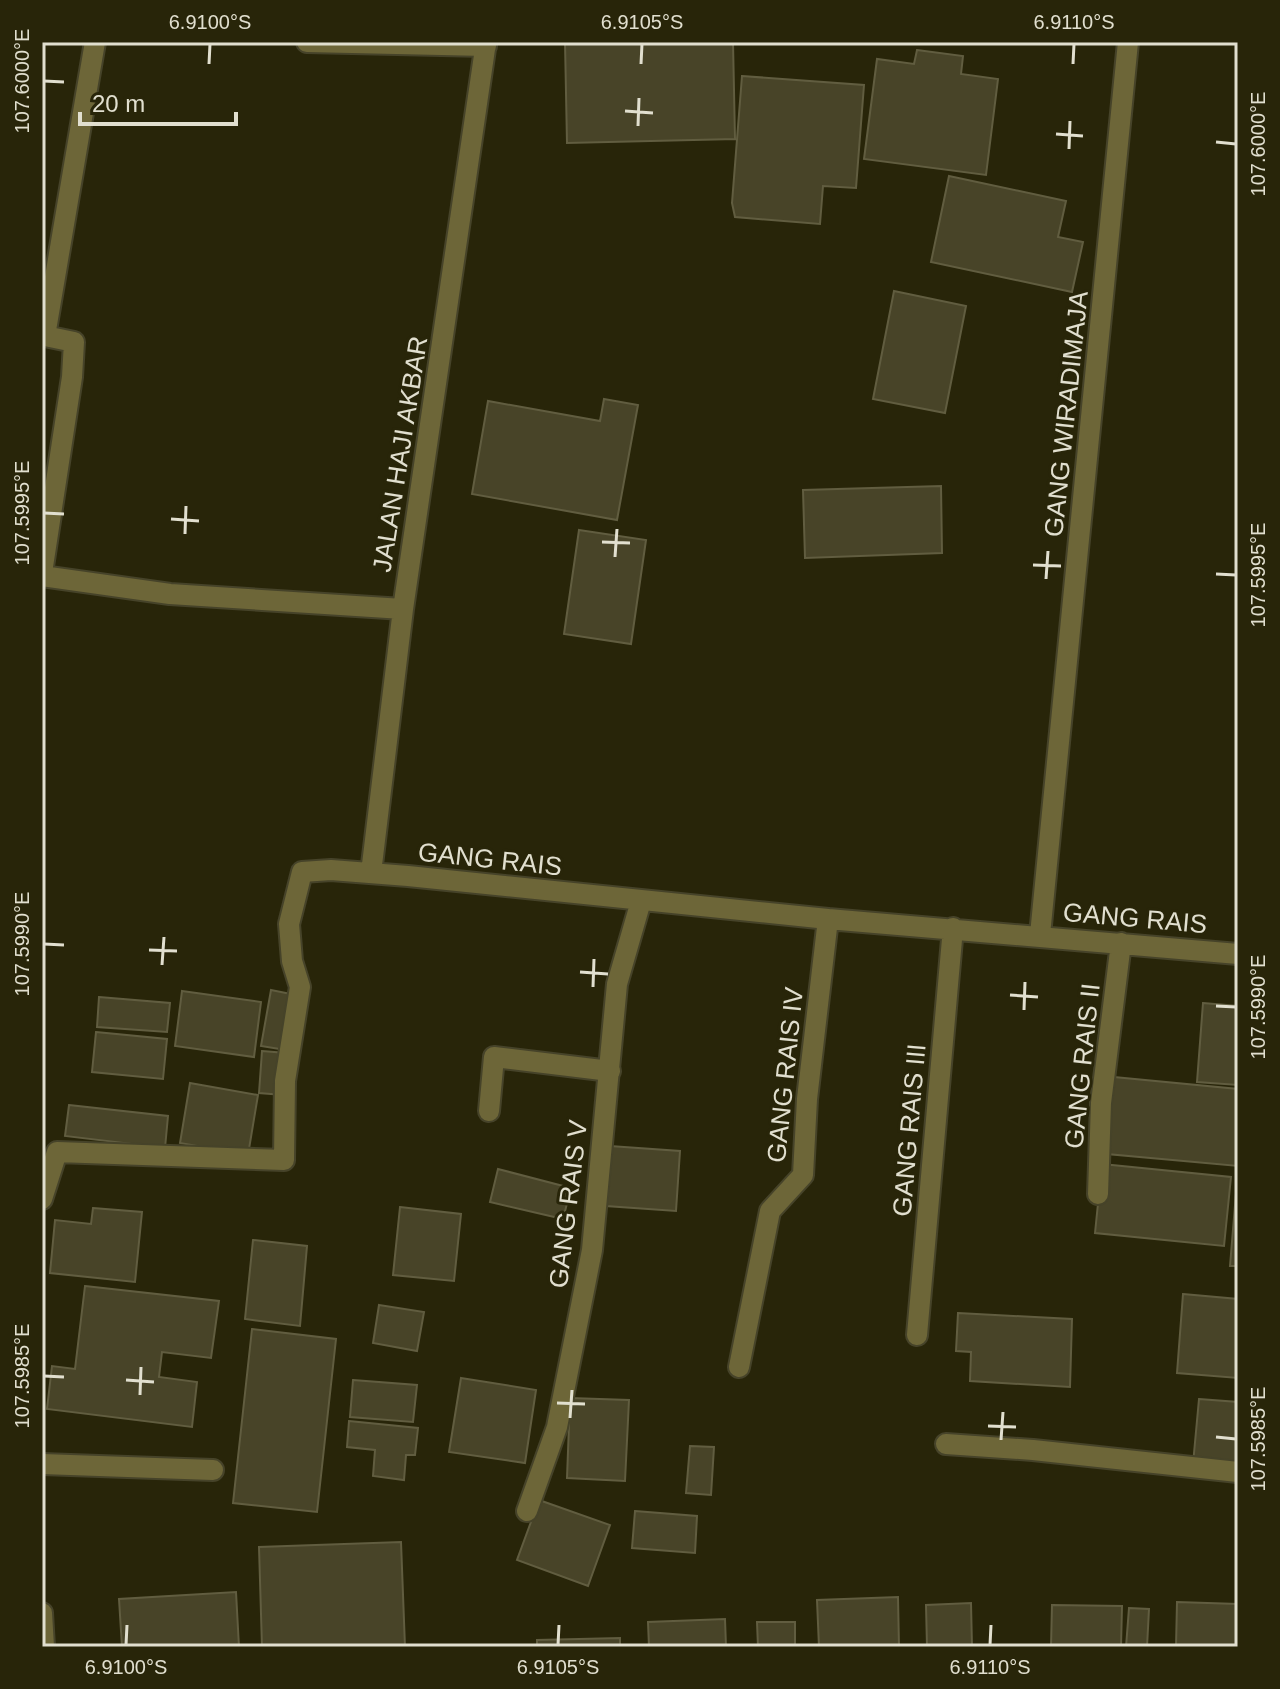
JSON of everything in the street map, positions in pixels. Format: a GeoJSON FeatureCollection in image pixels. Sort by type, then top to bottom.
{"type":"FeatureCollection","features":[{"type":"Feature","properties":{"kind":"street"},"geometry":{"type":"LineString","coordinates":[[95,42],[45,336],[74,342],[72,377],[42,574],[170,594],[403,609]]}},
{"type":"Feature","properties":{"kind":"street"},"geometry":{"type":"LineString","coordinates":[[307,42],[486,44]]}},
{"type":"Feature","properties":{"kind":"street","name":"GANG WIRADIMAJA"},"geometry":{"type":"LineString","coordinates":[[1040,935],[1128,42]]}},
{"type":"Feature","properties":{"kind":"street","name":"JALAN HAJI AKBAR"},"geometry":{"type":"LineString","coordinates":[[371,873],[403,609],[486,44]]}},
{"type":"Feature","properties":{"kind":"street","name":"GANG RAIS"},"geometry":{"type":"LineString","coordinates":[[42,1199],[57,1152],[284,1160],[285,1081],[300,987],[292,961],[289,924],[302,872],[331,870],[371,873],[828,919],[1238,954]]}},
{"type":"Feature","properties":{"kind":"street","name":"GANG RAIS V"},"geometry":{"type":"LineString","coordinates":[[527,1511],[557,1427],[592,1250],[617,984],[641,901]]}},
{"type":"Feature","properties":{"kind":"street","name":"GANG RAIS IV"},"geometry":{"type":"LineString","coordinates":[[739,1367],[770,1211],[803,1175],[807,1099],[828,919]]}},
{"type":"Feature","properties":{"kind":"street","name":"GANG RAIS III"},"geometry":{"type":"LineString","coordinates":[[917,1335],[953,928]]}},
{"type":"Feature","properties":{"kind":"street","name":"GANG RAIS II"},"geometry":{"type":"LineString","coordinates":[[1098,1194],[1101,1103],[1121,943]]}},
{"type":"Feature","properties":{"kind":"street"},"geometry":{"type":"LineString","coordinates":[[489,1111],[494,1057],[610,1071]]}},
{"type":"Feature","properties":{"kind":"street"},"geometry":{"type":"LineString","coordinates":[[946,1444],[1238,1472]]}},
{"type":"Feature","properties":{"kind":"street"},"geometry":{"type":"LineString","coordinates":[[42,1464],[213,1470]]}},
{"type":"Feature","properties":{"kind":"street"},"geometry":{"type":"LineString","coordinates":[[42,1613],[44,1647]]}},
{"type":"Feature","properties":{"kind":"building"},"geometry":{"type":"Polygon","coordinates":[[[565,42],[733,42],[735,139],[567,143],[565,42]]]}},
{"type":"Feature","properties":{"kind":"building"},"geometry":{"type":"Polygon","coordinates":[[[917,50],[963,56],[961,74],[998,79],[986,175],[864,159],[877,59],[914,64],[917,50]]]}},
{"type":"Feature","properties":{"kind":"building"},"geometry":{"type":"Polygon","coordinates":[[[742,76],[864,85],[856,188],[823,186],[820,224],[735,217],[732,203],[742,76]]]}},
{"type":"Feature","properties":{"kind":"building"},"geometry":{"type":"Polygon","coordinates":[[[949,176],[1066,201],[1058,237],[1083,242],[1072,292],[931,262],[949,176]]]}},
{"type":"Feature","properties":{"kind":"building"},"geometry":{"type":"Polygon","coordinates":[[[894,291],[966,306],[945,413],[873,399],[894,291]]]}},
{"type":"Feature","properties":{"kind":"building"},"geometry":{"type":"Polygon","coordinates":[[[604,399],[638,405],[617,520],[472,494],[488,401],[600,421],[604,399]]]}},
{"type":"Feature","properties":{"kind":"building"},"geometry":{"type":"Polygon","coordinates":[[[941,486],[942,553],[805,558],[803,490],[941,486]]]}},
{"type":"Feature","properties":{"kind":"building"},"geometry":{"type":"Polygon","coordinates":[[[579,530],[646,540],[631,644],[564,634],[579,530]]]}},
{"type":"Feature","properties":{"kind":"building"},"geometry":{"type":"Polygon","coordinates":[[[271,990],[296,995],[286,1050],[261,1046],[271,990]]]}},
{"type":"Feature","properties":{"kind":"building"},"geometry":{"type":"Polygon","coordinates":[[[182,991],[261,1002],[254,1057],[175,1046],[182,991]]]}},
{"type":"Feature","properties":{"kind":"building"},"geometry":{"type":"Polygon","coordinates":[[[99,997],[170,1003],[167,1032],[97,1027],[99,997]]]}},
{"type":"Feature","properties":{"kind":"building"},"geometry":{"type":"Polygon","coordinates":[[[1203,1003],[1238,1006],[1238,1085],[1197,1082],[1203,1003]]]}},
{"type":"Feature","properties":{"kind":"building"},"geometry":{"type":"Polygon","coordinates":[[[96,1032],[167,1039],[163,1079],[92,1072],[96,1032]]]}},
{"type":"Feature","properties":{"kind":"building"},"geometry":{"type":"Polygon","coordinates":[[[262,1051],[286,1053],[283,1095],[259,1093],[262,1051]]]}},
{"type":"Feature","properties":{"kind":"building"},"geometry":{"type":"Polygon","coordinates":[[[1114,1077],[1238,1089],[1238,1166],[1107,1154],[1114,1077]]]}},
{"type":"Feature","properties":{"kind":"building"},"geometry":{"type":"Polygon","coordinates":[[[190,1083],[258,1095],[248,1155],[180,1143],[190,1083]]]}},
{"type":"Feature","properties":{"kind":"building"},"geometry":{"type":"Polygon","coordinates":[[[69,1105],[168,1116],[165,1148],[65,1136],[69,1105]]]}},
{"type":"Feature","properties":{"kind":"building"},"geometry":{"type":"Polygon","coordinates":[[[610,1146],[680,1151],[676,1211],[606,1206],[610,1146]]]}},
{"type":"Feature","properties":{"kind":"building"},"geometry":{"type":"Polygon","coordinates":[[[1102,1164],[1231,1177],[1224,1246],[1095,1233],[1102,1164]]]}},
{"type":"Feature","properties":{"kind":"building"},"geometry":{"type":"Polygon","coordinates":[[[498,1169],[571,1188],[563,1219],[490,1202],[498,1169]]]}},
{"type":"Feature","properties":{"kind":"building"},"geometry":{"type":"Polygon","coordinates":[[[1237,1181],[1238,1266],[1230,1266],[1237,1181]]]}},
{"type":"Feature","properties":{"kind":"building"},"geometry":{"type":"Polygon","coordinates":[[[400,1207],[461,1214],[454,1281],[393,1275],[400,1207]]]}},
{"type":"Feature","properties":{"kind":"building"},"geometry":{"type":"Polygon","coordinates":[[[93,1208],[142,1212],[135,1282],[50,1273],[55,1220],[91,1224],[93,1208]]]}},
{"type":"Feature","properties":{"kind":"building"},"geometry":{"type":"Polygon","coordinates":[[[253,1240],[307,1246],[300,1326],[245,1319],[253,1240]]]}},
{"type":"Feature","properties":{"kind":"building"},"geometry":{"type":"Polygon","coordinates":[[[85,1286],[219,1301],[211,1358],[162,1352],[159,1377],[197,1382],[192,1427],[47,1409],[52,1366],[75,1369],[85,1286]]]}},
{"type":"Feature","properties":{"kind":"building"},"geometry":{"type":"Polygon","coordinates":[[[1183,1294],[1238,1299],[1238,1378],[1177,1373],[1183,1294]]]}},
{"type":"Feature","properties":{"kind":"building"},"geometry":{"type":"Polygon","coordinates":[[[379,1305],[424,1312],[417,1351],[373,1343],[379,1305]]]}},
{"type":"Feature","properties":{"kind":"building"},"geometry":{"type":"Polygon","coordinates":[[[958,1313],[1072,1319],[1070,1387],[970,1381],[971,1352],[956,1351],[958,1313]]]}},
{"type":"Feature","properties":{"kind":"building"},"geometry":{"type":"Polygon","coordinates":[[[252,1329],[336,1339],[317,1512],[233,1503],[252,1329]]]}},
{"type":"Feature","properties":{"kind":"building"},"geometry":{"type":"Polygon","coordinates":[[[461,1378],[536,1390],[525,1463],[449,1452],[461,1378]]]}},
{"type":"Feature","properties":{"kind":"building"},"geometry":{"type":"Polygon","coordinates":[[[353,1380],[417,1385],[413,1422],[350,1417],[353,1380]]]}},
{"type":"Feature","properties":{"kind":"building"},"geometry":{"type":"Polygon","coordinates":[[[570,1398],[629,1400],[625,1481],[567,1478],[570,1398]]]}},
{"type":"Feature","properties":{"kind":"building"},"geometry":{"type":"Polygon","coordinates":[[[1199,1399],[1238,1402],[1238,1467],[1193,1464],[1199,1399]]]}},
{"type":"Feature","properties":{"kind":"building"},"geometry":{"type":"Polygon","coordinates":[[[349,1421],[418,1428],[415,1455],[406,1455],[404,1480],[373,1476],[375,1450],[347,1447],[349,1421]]]}},
{"type":"Feature","properties":{"kind":"building"},"geometry":{"type":"Polygon","coordinates":[[[690,1446],[714,1447],[711,1495],[686,1493],[690,1446]]]}},
{"type":"Feature","properties":{"kind":"building"},"geometry":{"type":"Polygon","coordinates":[[[539,1500],[610,1525],[588,1586],[517,1560],[539,1500]]]}},
{"type":"Feature","properties":{"kind":"building"},"geometry":{"type":"Polygon","coordinates":[[[635,1511],[697,1516],[695,1553],[632,1548],[635,1511]]]}},
{"type":"Feature","properties":{"kind":"building"},"geometry":{"type":"Polygon","coordinates":[[[401,1542],[405,1647],[262,1647],[259,1547],[401,1542]]]}},
{"type":"Feature","properties":{"kind":"building"},"geometry":{"type":"Polygon","coordinates":[[[236,1592],[239,1647],[122,1647],[119,1599],[236,1592]]]}},
{"type":"Feature","properties":{"kind":"building"},"geometry":{"type":"Polygon","coordinates":[[[898,1597],[899,1647],[819,1647],[817,1600],[898,1597]]]}},
{"type":"Feature","properties":{"kind":"building"},"geometry":{"type":"Polygon","coordinates":[[[1177,1602],[1238,1604],[1238,1647],[1176,1647],[1177,1602]]]}},
{"type":"Feature","properties":{"kind":"building"},"geometry":{"type":"Polygon","coordinates":[[[971,1603],[972,1647],[927,1647],[926,1605],[971,1603]]]}},
{"type":"Feature","properties":{"kind":"building"},"geometry":{"type":"Polygon","coordinates":[[[1052,1605],[1122,1606],[1121,1647],[1051,1647],[1052,1605]]]}},
{"type":"Feature","properties":{"kind":"building"},"geometry":{"type":"Polygon","coordinates":[[[1129,1608],[1149,1609],[1147,1647],[1126,1647],[1129,1608]]]}},
{"type":"Feature","properties":{"kind":"building"},"geometry":{"type":"Polygon","coordinates":[[[725,1619],[726,1647],[649,1647],[648,1622],[725,1619]]]}},
{"type":"Feature","properties":{"kind":"building"},"geometry":{"type":"Polygon","coordinates":[[[757,1622],[795,1622],[795,1647],[758,1647],[757,1622]]]}},
{"type":"Feature","properties":{"kind":"building"},"geometry":{"type":"Polygon","coordinates":[[[620,1638],[620,1647],[537,1647],[537,1640],[620,1638]]]}}]}
